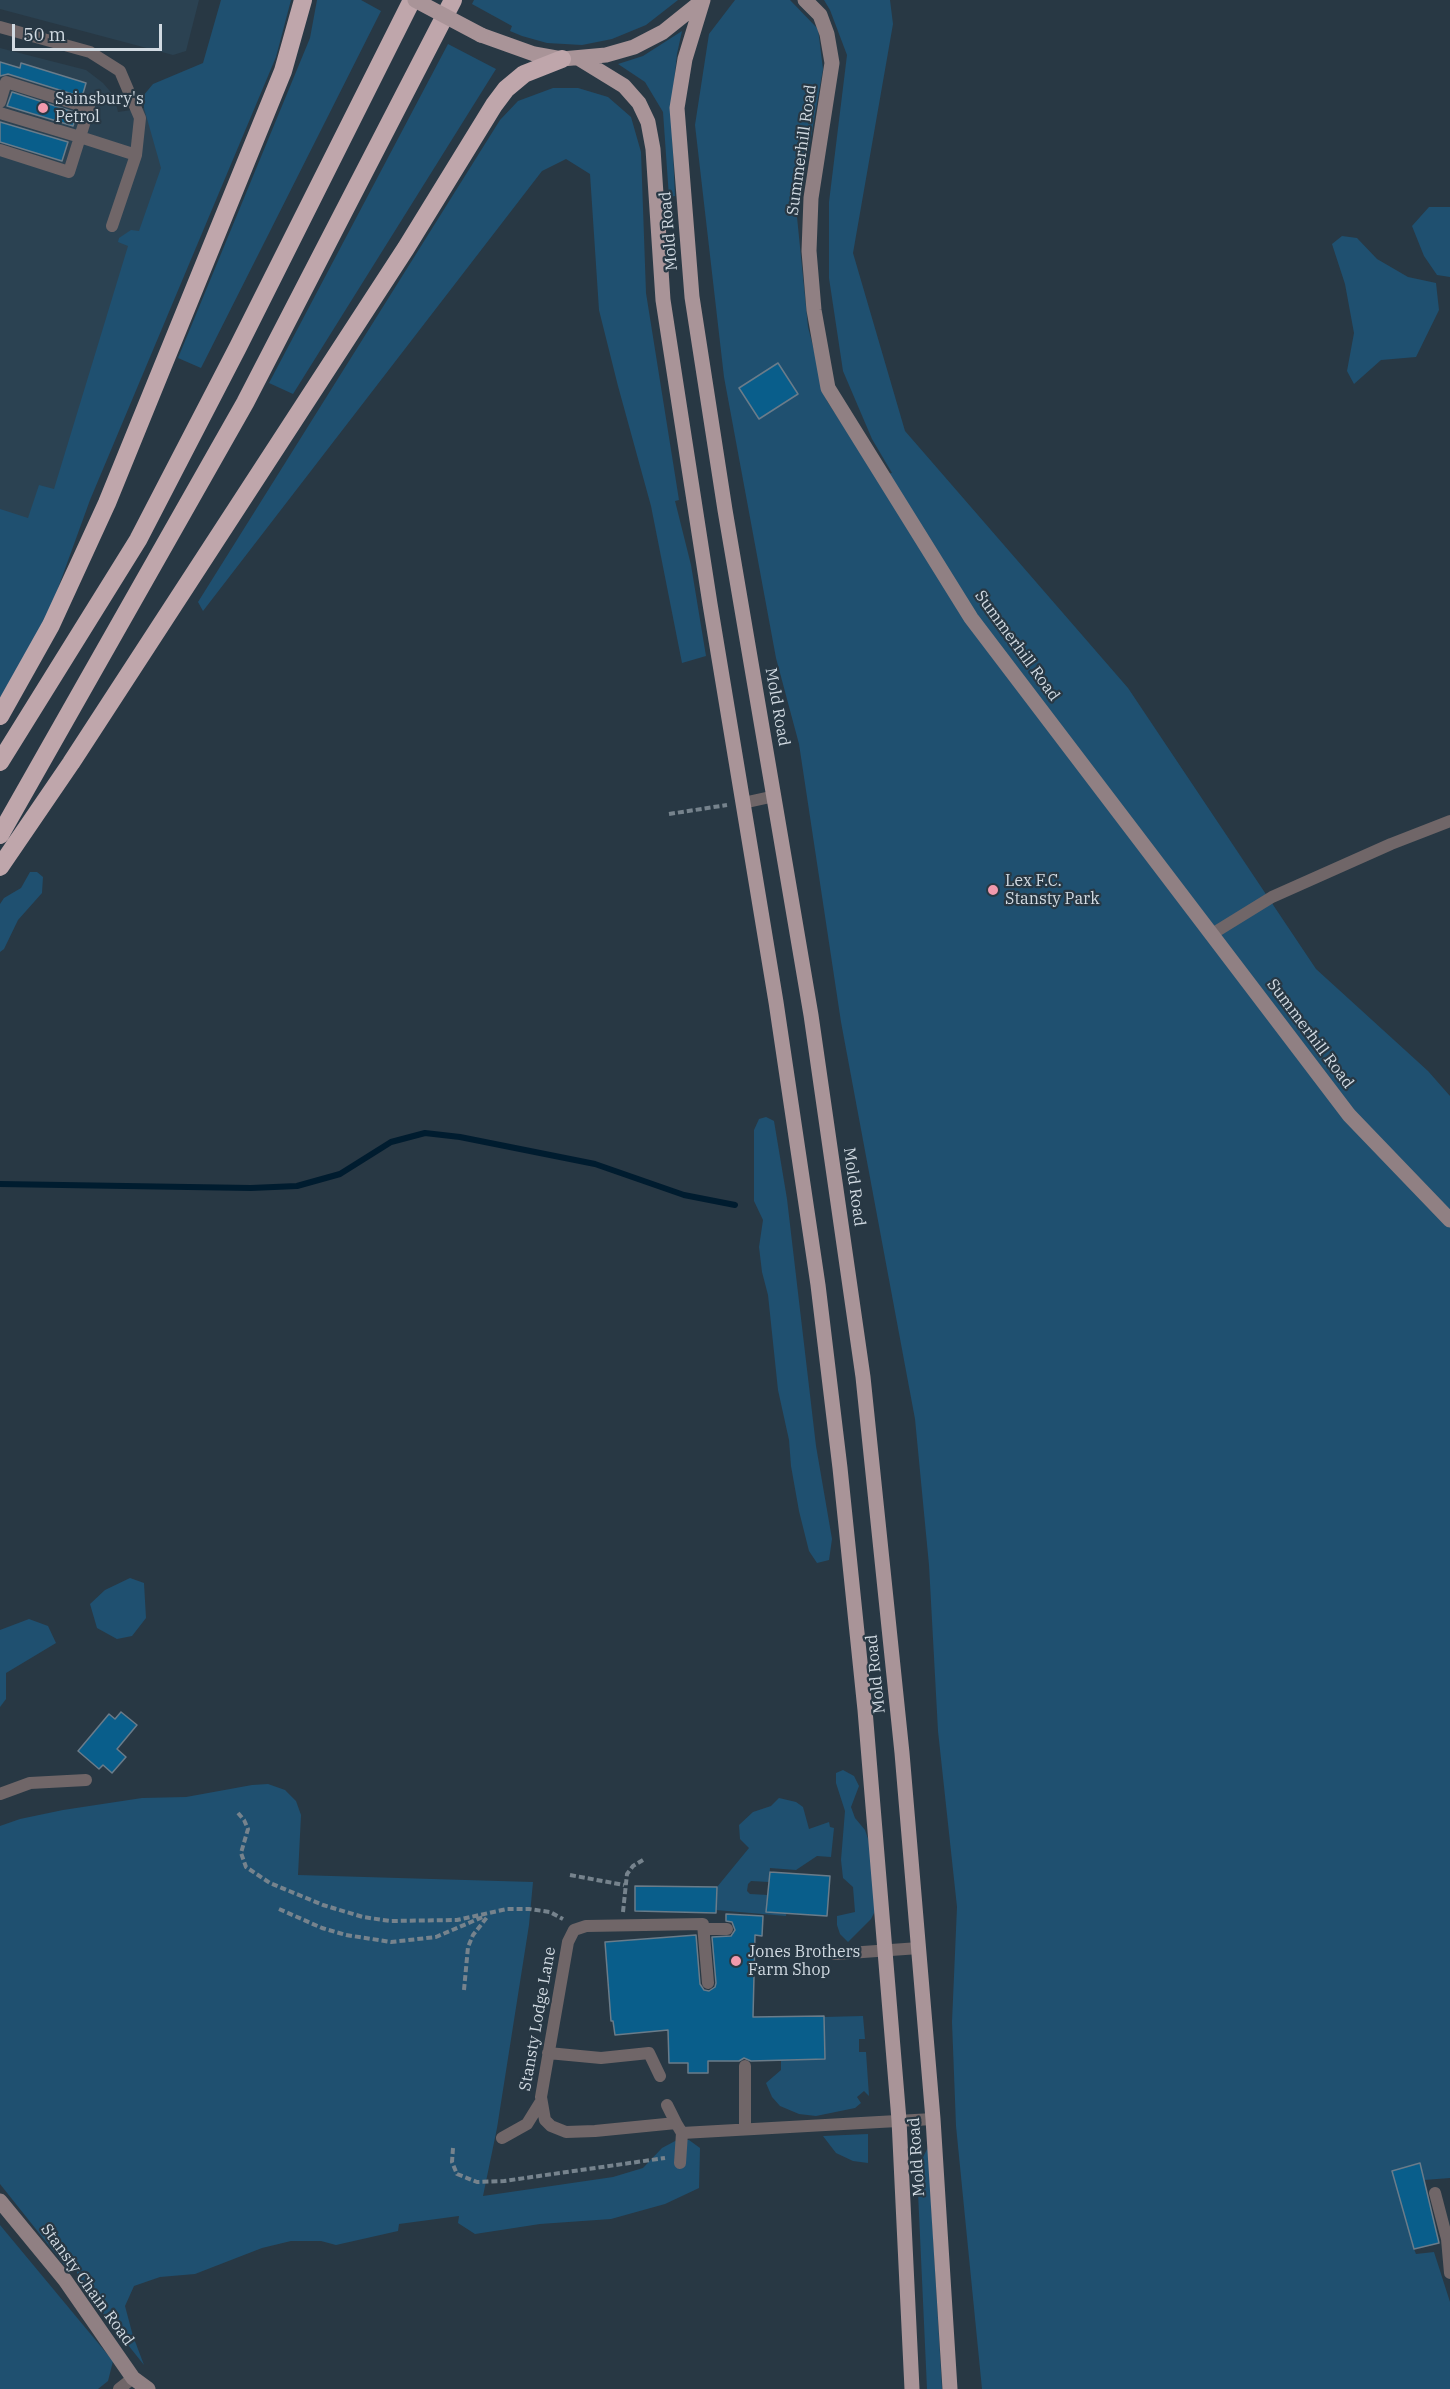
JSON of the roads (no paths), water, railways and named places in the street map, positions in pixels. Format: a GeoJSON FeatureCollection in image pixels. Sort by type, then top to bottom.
{"type":"FeatureCollection","features":[{"type":"Feature","properties":{"kind":"highway"},"geometry":{"type":"LineString","coordinates":[[0,716],[51,624],[107,502],[283,71],[303,0]]}},
{"type":"Feature","properties":{"kind":"highway"},"geometry":{"type":"LineString","coordinates":[[0,762],[138,540],[238,348],[413,0]]}},
{"type":"Feature","properties":{"kind":"highway"},"geometry":{"type":"LineString","coordinates":[[0,835],[245,403],[453,0]]}},
{"type":"Feature","properties":{"kind":"highway"},"geometry":{"type":"LineString","coordinates":[[0,867],[71,764],[406,248],[494,105],[506,89],[524,74],[571,59]]}},
{"type":"Feature","properties":{"kind":"main road"},"geometry":{"type":"LineString","coordinates":[[413,0],[481,35],[534,54],[571,59],[606,55],[634,47],[663,32],[703,0]]}},
{"type":"Feature","properties":{"kind":"main road","name":"Mold Road"},"geometry":{"type":"LineString","coordinates":[[703,0],[685,59],[677,108],[692,297],[725,510],[811,1014],[863,1377],[903,1753],[933,2119],[950,2389]]}},
{"type":"Feature","properties":{"kind":"main road","name":"Mold Road"},"geometry":{"type":"LineString","coordinates":[[571,59],[624,86],[639,103],[648,122],[653,149],[663,300],[776,1002],[819,1296],[840,1468],[862,1687],[899,2120],[912,2389]]}},
{"type":"Feature","properties":{"kind":"street","name":"Summerhill Road"},"geometry":{"type":"LineString","coordinates":[[805,0],[820,15],[827,34],[832,63],[811,198],[809,251],[814,310],[828,388],[971,618],[1349,1115],[1450,1220]]}},
{"type":"Feature","properties":{"kind":"street","name":"Stansty Chain Road"},"geometry":{"type":"LineString","coordinates":[[0,2200],[65,2280],[132,2378],[148,2389]]}},
{"type":"Feature","properties":{"kind":"lane"},"geometry":{"type":"LineString","coordinates":[[0,27],[90,52],[120,71],[140,118],[136,155],[112,226]]}},
{"type":"Feature","properties":{"kind":"lane"},"geometry":{"type":"LineString","coordinates":[[0,102],[6,82],[89,108],[69,172],[0,150]]}},
{"type":"Feature","properties":{"kind":"lane"},"geometry":{"type":"LineString","coordinates":[[0,112],[136,155]]}},
{"type":"Feature","properties":{"kind":"lane"},"geometry":{"type":"LineString","coordinates":[[743,803],[775,796]]}},
{"type":"Feature","properties":{"kind":"lane"},"geometry":{"type":"LineString","coordinates":[[1212,934],[1272,897],[1450,820]]}},
{"type":"Feature","properties":{"kind":"lane"},"geometry":{"type":"LineString","coordinates":[[0,1794],[30,1783],[86,1780]]}},
{"type":"Feature","properties":{"kind":"lane","name":"Stansty Lodge Lane"},"geometry":{"type":"LineString","coordinates":[[727,1929],[705,1929],[704,1924],[698,1923],[582,1926],[574,1930],[569,1938],[540,2103],[545,2120],[551,2126],[566,2132],[595,2132],[679,2128],[745,2129],[933,2119]]}},
{"type":"Feature","properties":{"kind":"lane"},"geometry":{"type":"LineString","coordinates":[[705,1929],[708,1983]]}},
{"type":"Feature","properties":{"kind":"lane"},"geometry":{"type":"LineString","coordinates":[[835,1954],[919,1948]]}},
{"type":"Feature","properties":{"kind":"lane"},"geometry":{"type":"LineString","coordinates":[[548,2053],[601,2058],[649,2053],[660,2076]]}},
{"type":"Feature","properties":{"kind":"lane"},"geometry":{"type":"LineString","coordinates":[[745,2066],[745,2129]]}},
{"type":"Feature","properties":{"kind":"lane"},"geometry":{"type":"LineString","coordinates":[[502,2139],[527,2124],[540,2103]]}},
{"type":"Feature","properties":{"kind":"lane"},"geometry":{"type":"LineString","coordinates":[[668,2105],[679,2128],[681,2160]]}},
{"type":"Feature","properties":{"kind":"lane"},"geometry":{"type":"LineString","coordinates":[[1435,2193],[1447,2239],[1450,2273]]}},
{"type":"Feature","properties":{"kind":"lane"},"geometry":{"type":"LineString","coordinates":[[119,2389],[132,2378]]}},
{"type":"Feature","properties":{"kind":"waterway"},"geometry":{"type":"LineString","coordinates":[[0,1184],[251,1188],[297,1186],[340,1174],[391,1142],[425,1133],[460,1137],[595,1164],[684,1195],[735,1205]]}},
{"type":"Feature","properties":{"kind":"place","name":"Sainsbury's Petrol"},"geometry":{"type":"Point","coordinates":[43,108]}},
{"type":"Feature","properties":{"kind":"place","name":"Lex F.C. Stansty Park"},"geometry":{"type":"Point","coordinates":[993,890]}},
{"type":"Feature","properties":{"kind":"place","name":"Jones Brothers Farm Shop"},"geometry":{"type":"Point","coordinates":[736,1961]}}]}
